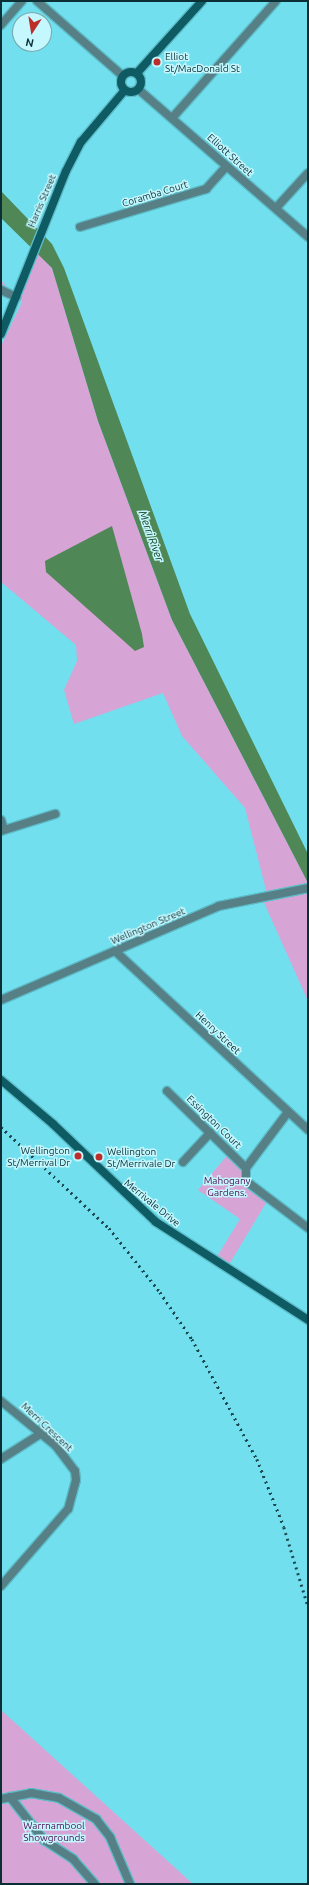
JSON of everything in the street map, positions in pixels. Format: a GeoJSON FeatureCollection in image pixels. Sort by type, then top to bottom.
{"type":"FeatureCollection","features":[{"type":"Feature","properties":{"kind":"street"},"geometry":{"type":"LineString","coordinates":[[1,25],[22,1]]}},
{"type":"Feature","properties":{"kind":"street"},"geometry":{"type":"LineString","coordinates":[[37,1],[123,76],[125,90],[138,89],[141,79],[137,74],[128,72],[123,76]]}},
{"type":"Feature","properties":{"kind":"street"},"geometry":{"type":"LineString","coordinates":[[137,74],[202,1]]}},
{"type":"Feature","properties":{"kind":"street"},"geometry":{"type":"LineString","coordinates":[[174,117],[276,1]]}},
{"type":"Feature","properties":{"kind":"street","name":"Elliott Street"},"geometry":{"type":"LineString","coordinates":[[138,89],[174,117],[226,167],[276,208],[308,237]]}},
{"type":"Feature","properties":{"kind":"street","name":"Harris Street"},"geometry":{"type":"LineString","coordinates":[[1,334],[44,222],[81,142],[125,90]]}},
{"type":"Feature","properties":{"kind":"street","name":"Coramba Court"},"geometry":{"type":"LineString","coordinates":[[80,227],[206,189],[226,167]]}},
{"type":"Feature","properties":{"kind":"street"},"geometry":{"type":"LineString","coordinates":[[276,208],[308,173]]}},
{"type":"Feature","properties":{"kind":"street"},"geometry":{"type":"LineString","coordinates":[[1,290],[16,297]]}},
{"type":"Feature","properties":{"kind":"street"},"geometry":{"type":"LineString","coordinates":[[1,820],[2,830],[55,814]]}},
{"type":"Feature","properties":{"kind":"street","name":"Wellington Street"},"geometry":{"type":"LineString","coordinates":[[1,1000],[219,906],[306,888]]}},
{"type":"Feature","properties":{"kind":"street","name":"Henry Street"},"geometry":{"type":"LineString","coordinates":[[115,951],[308,1130]]}},
{"type":"Feature","properties":{"kind":"street","name":"Merrivale Drive"},"geometry":{"type":"LineString","coordinates":[[1,1080],[53,1124],[156,1222],[308,1320]]}},
{"type":"Feature","properties":{"kind":"street","name":"Essington Court"},"geometry":{"type":"LineString","coordinates":[[167,1091],[246,1168]]}},
{"type":"Feature","properties":{"kind":"street"},"geometry":{"type":"LineString","coordinates":[[288,1112],[246,1168],[246,1181],[308,1228]]}},
{"type":"Feature","properties":{"kind":"street"},"geometry":{"type":"LineString","coordinates":[[183,1162],[210,1133]]}},
{"type":"Feature","properties":{"kind":"street","name":"Merri Crescent"},"geometry":{"type":"LineString","coordinates":[[1,1401],[42,1433],[75,1471],[76,1486],[62,1517],[1,1586]]}},
{"type":"Feature","properties":{"kind":"street"},"geometry":{"type":"LineString","coordinates":[[1,1458],[42,1433]]}},
{"type":"Feature","properties":{"kind":"street"},"geometry":{"type":"LineString","coordinates":[[1,1799],[31,1793],[59,1798],[96,1819],[110,1837],[130,1884]]}},
{"type":"Feature","properties":{"kind":"street"},"geometry":{"type":"LineString","coordinates":[[10,1797],[44,1840],[72,1859],[95,1884]]}},
{"type":"Feature","properties":{"kind":"green space"},"geometry":{"type":"Polygon","coordinates":[[[34,249],[52,268],[98,421],[172,620],[308,883],[308,1001],[261,896],[267,894],[245,808],[182,736],[163,693],[74,724],[64,690],[77,661],[76,645],[1,582],[1,346],[22,302],[1,290],[1,280],[16,297],[34,249]]]}},
{"type":"Feature","properties":{"kind":"green space","name":"Mahogany Gardens."},"geometry":{"type":"Polygon","coordinates":[[[230,1152],[246,1168],[246,1181],[269,1198],[227,1268],[215,1260],[240,1219],[198,1190],[230,1152]]]}},
{"type":"Feature","properties":{"kind":"green space","name":"Warrnambool Showgrounds"},"geometry":{"type":"Polygon","coordinates":[[[1,1710],[193,1884],[1,1884],[1,1710]]]}},
{"type":"Feature","properties":{"kind":"water","name":"Merri River"},"geometry":{"type":"Polygon","coordinates":[[[1,191],[52,244],[64,268],[190,614],[308,854],[308,883],[172,620],[98,421],[52,268],[1,218],[1,191]]]}},
{"type":"Feature","properties":{"kind":"water"},"geometry":{"type":"Polygon","coordinates":[[[112,526],[142,634],[144,647],[135,651],[46,572],[45,561],[112,526]]]}},
{"type":"Feature","properties":{"kind":"railway"},"geometry":{"type":"LineString","coordinates":[[1,1127],[109,1228],[160,1292],[192,1339],[257,1459],[284,1527],[308,1606]]}},
{"type":"Feature","properties":{"kind":"place","name":"Elliot St/MacDonald St"},"geometry":{"type":"Point","coordinates":[157,62]}},
{"type":"Feature","properties":{"kind":"place","name":"Wellington St/Merrival Dr"},"geometry":{"type":"Point","coordinates":[78,1156]}},
{"type":"Feature","properties":{"kind":"place","name":"Wellington St/Merrivale Dr"},"geometry":{"type":"Point","coordinates":[99,1157]}}]}
